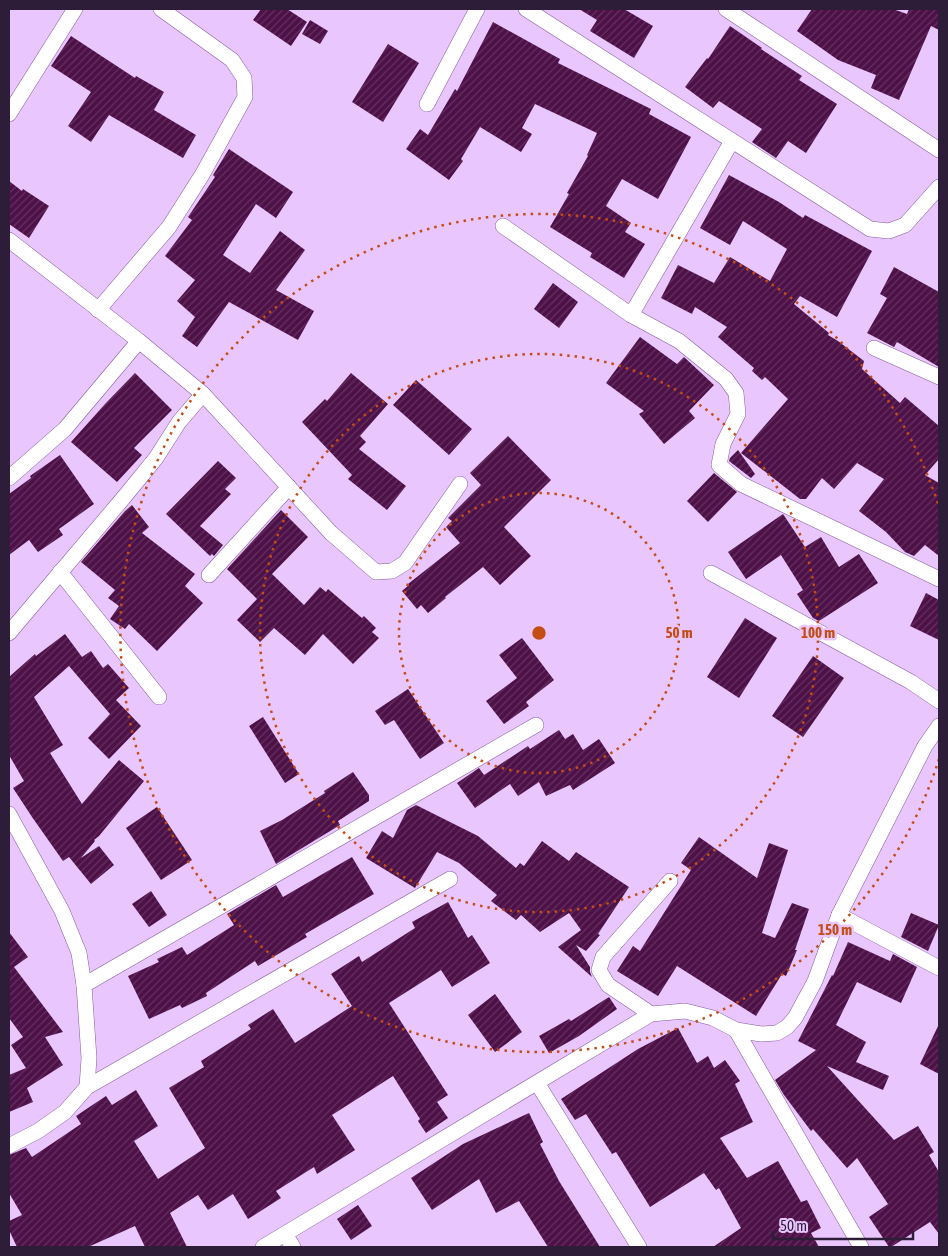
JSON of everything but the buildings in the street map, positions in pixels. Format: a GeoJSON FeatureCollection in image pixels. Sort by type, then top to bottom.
{"type":"FeatureCollection","features":[{"type":"Feature","properties":{"kind":"street"},"geometry":{"type":"LineString","coordinates":[[9,114],[75,9]]}},
{"type":"Feature","properties":{"kind":"street"},"geometry":{"type":"LineString","coordinates":[[98,310],[170,227],[202,175],[245,97],[244,78],[232,60],[161,9]]}},
{"type":"Feature","properties":{"kind":"street"},"geometry":{"type":"LineString","coordinates":[[427,104],[477,9]]}},
{"type":"Feature","properties":{"kind":"street"},"geometry":{"type":"LineString","coordinates":[[526,9],[870,229],[889,232],[904,225],[939,187]]}},
{"type":"Feature","properties":{"kind":"street"},"geometry":{"type":"LineString","coordinates":[[726,9],[939,150]]}},
{"type":"Feature","properties":{"kind":"street"},"geometry":{"type":"LineString","coordinates":[[631,315],[732,141]]}},
{"type":"Feature","properties":{"kind":"street"},"geometry":{"type":"LineString","coordinates":[[503,226],[631,315],[686,346],[726,379],[736,394],[738,414],[723,444],[719,465],[726,472],[748,488],[939,579]]}},
{"type":"Feature","properties":{"kind":"street"},"geometry":{"type":"LineString","coordinates":[[9,240],[139,341],[203,394],[331,533],[376,572],[392,571],[406,563],[460,484]]}},
{"type":"Feature","properties":{"kind":"street"},"geometry":{"type":"LineString","coordinates":[[9,478],[65,429],[139,341]]}},
{"type":"Feature","properties":{"kind":"street"},"geometry":{"type":"LineString","coordinates":[[874,348],[939,377]]}},
{"type":"Feature","properties":{"kind":"street"},"geometry":{"type":"LineString","coordinates":[[9,633],[156,458],[179,422],[203,394]]}},
{"type":"Feature","properties":{"kind":"street"},"geometry":{"type":"LineString","coordinates":[[208,575],[289,486]]}},
{"type":"Feature","properties":{"kind":"street"},"geometry":{"type":"LineString","coordinates":[[60,572],[159,697]]}},
{"type":"Feature","properties":{"kind":"street"},"geometry":{"type":"LineString","coordinates":[[711,573],[902,678],[939,702]]}},
{"type":"Feature","properties":{"kind":"street"},"geometry":{"type":"LineString","coordinates":[[84,985],[536,725]]}},
{"type":"Feature","properties":{"kind":"street"},"geometry":{"type":"LineString","coordinates":[[263,1247],[289,1241],[537,1083],[651,1014],[685,1011],[713,1018],[736,1030],[760,1034],[777,1033],[787,1027],[795,1018],[815,981],[839,915],[925,746],[939,726]]}},
{"type":"Feature","properties":{"kind":"street"},"geometry":{"type":"LineString","coordinates":[[9,814],[62,911],[79,953],[84,985],[88,1058],[87,1087]]}},
{"type":"Feature","properties":{"kind":"street"},"geometry":{"type":"LineString","coordinates":[[9,1146],[38,1131],[65,1112],[87,1087],[450,879]]}},
{"type":"Feature","properties":{"kind":"street"},"geometry":{"type":"LineString","coordinates":[[651,1014],[608,985],[599,970],[603,957],[670,881]]}},
{"type":"Feature","properties":{"kind":"street"},"geometry":{"type":"LineString","coordinates":[[839,915],[939,968]]}},
{"type":"Feature","properties":{"kind":"street"},"geometry":{"type":"LineString","coordinates":[[736,1030],[861,1247]]}},
{"type":"Feature","properties":{"kind":"street"},"geometry":{"type":"LineString","coordinates":[[537,1083],[639,1247]]}}]}
